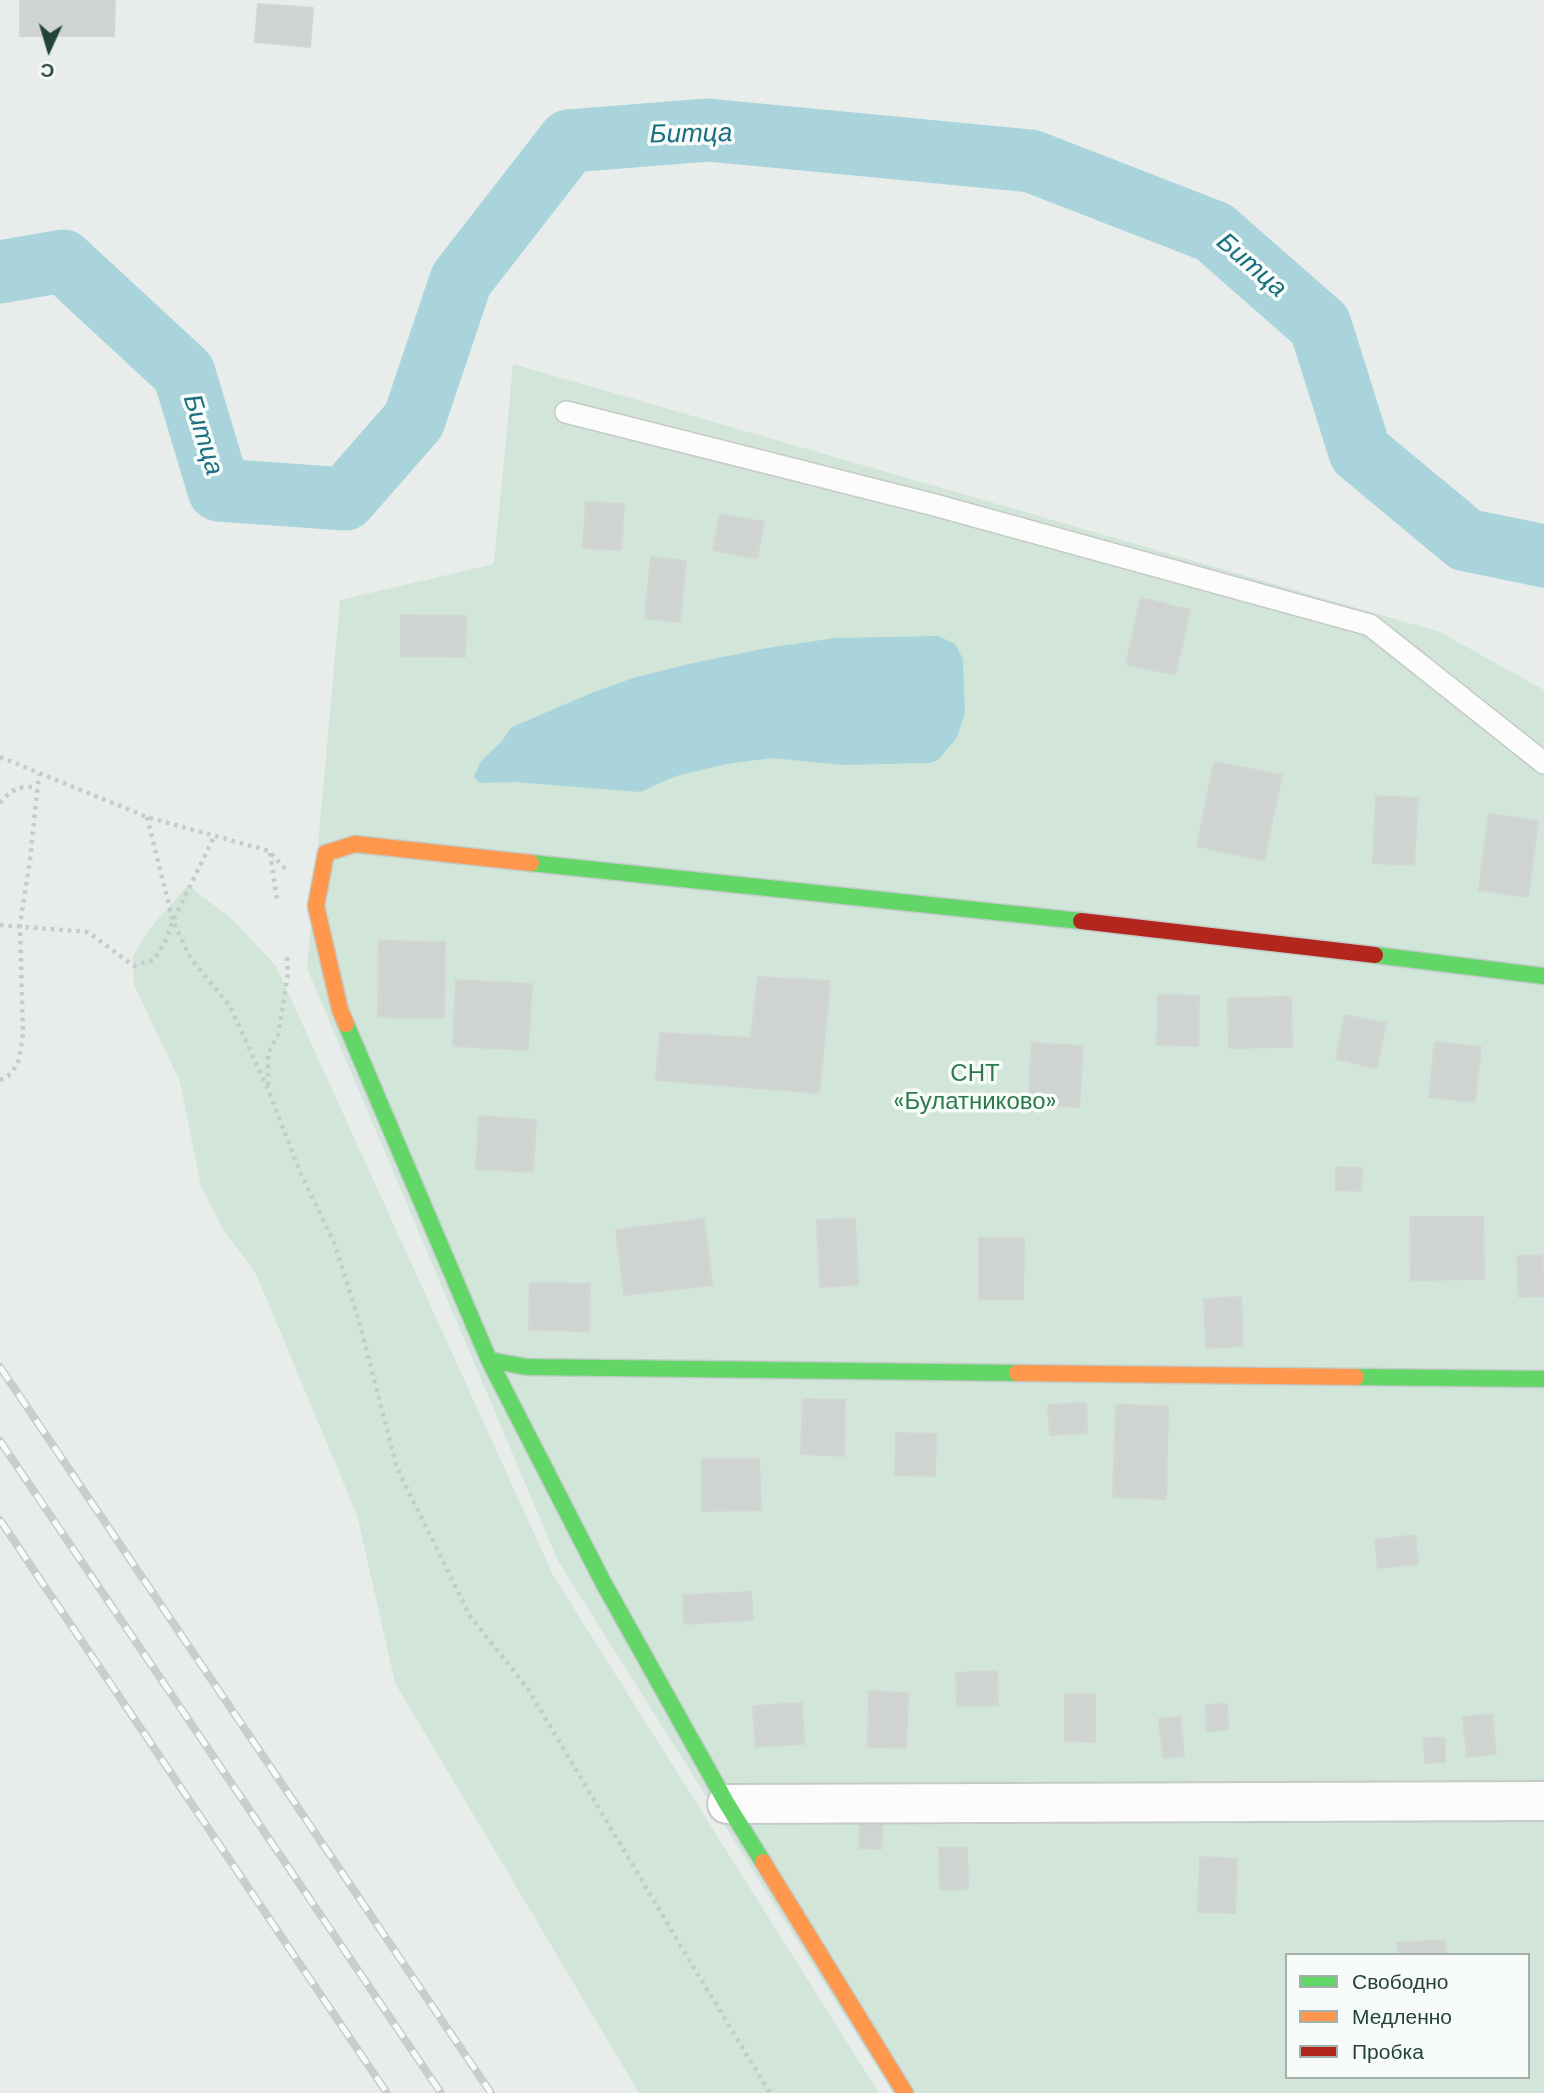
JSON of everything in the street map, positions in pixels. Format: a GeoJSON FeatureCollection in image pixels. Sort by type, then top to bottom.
{"type":"FeatureCollection","features":[{"type":"Feature","properties":{"kind":"street"},"geometry":{"type":"LineString","coordinates":[[905,2093],[727,1804],[604,1584],[489,1360],[341,1010],[316,906],[326,853],[355,844],[1222,936],[1544,976]]}},
{"type":"Feature","properties":{"kind":"street"},"geometry":{"type":"LineString","coordinates":[[489,1360],[527,1367],[1544,1379]]}},
{"type":"Feature","properties":{"kind":"street"},"geometry":{"type":"LineString","coordinates":[[727,1804],[1544,1801]]}},
{"type":"Feature","properties":{"kind":"lane"},"geometry":{"type":"LineString","coordinates":[[566,412],[931,504],[1370,625],[1544,763]]}},
{"type":"Feature","properties":{"kind":"path"},"geometry":{"type":"LineString","coordinates":[[0,757],[147,817],[269,852],[316,906]]}},
{"type":"Feature","properties":{"kind":"path"},"geometry":{"type":"LineString","coordinates":[[0,1080],[8,1076],[18,1064],[23,1034],[20,925],[39,774]]}},
{"type":"Feature","properties":{"kind":"path"},"geometry":{"type":"LineString","coordinates":[[0,803],[10,791],[22,786],[37,787]]}},
{"type":"Feature","properties":{"kind":"path"},"geometry":{"type":"LineString","coordinates":[[147,817],[173,921],[191,959],[230,1006],[268,1089],[300,1172],[334,1242],[359,1321],[397,1468],[470,1615],[528,1689],[770,2093]]}},
{"type":"Feature","properties":{"kind":"path"},"geometry":{"type":"LineString","coordinates":[[0,925],[88,932],[134,967],[155,959],[214,836]]}},
{"type":"Feature","properties":{"kind":"path"},"geometry":{"type":"LineString","coordinates":[[269,852],[279,907]]}},
{"type":"Feature","properties":{"kind":"path"},"geometry":{"type":"LineString","coordinates":[[268,1089],[268,1053],[278,1035],[288,974],[286,950]]}},
{"type":"Feature","properties":{"kind":"green space","name":"СНТ «Булатниково»"},"geometry":{"type":"Polygon","coordinates":[[[513,364],[1440,632],[1544,690],[1544,2093],[893,2093],[558,1561],[307,968],[340,600],[494,564],[513,364]]]}},
{"type":"Feature","properties":{"kind":"green space"},"geometry":{"type":"Polygon","coordinates":[[[188,885],[233,920],[276,966],[553,1575],[879,2093],[639,2093],[395,1683],[357,1515],[256,1274],[225,1232],[201,1187],[180,1082],[134,985],[133,956],[151,927],[188,885]]]}},
{"type":"Feature","properties":{"kind":"water"},"geometry":{"type":"Polygon","coordinates":[[[938,636],[955,644],[963,659],[965,714],[956,739],[938,760],[929,763],[843,765],[772,758],[727,764],[676,776],[640,792],[515,782],[479,783],[474,776],[481,761],[512,727],[633,678],[767,648],[835,638],[938,636]]]}},
{"type":"Feature","properties":{"kind":"building"},"geometry":{"type":"Polygon","coordinates":[[[20,0],[115,0],[114,36],[20,36],[20,0]]]}},
{"type":"Feature","properties":{"kind":"building"},"geometry":{"type":"Polygon","coordinates":[[[258,4],[313,8],[310,47],[255,42],[258,4]]]}},
{"type":"Feature","properties":{"kind":"building"},"geometry":{"type":"Polygon","coordinates":[[[586,502],[624,504],[621,550],[583,548],[586,502]]]}},
{"type":"Feature","properties":{"kind":"building"},"geometry":{"type":"Polygon","coordinates":[[[720,514],[764,522],[757,558],[713,550],[720,514]]]}},
{"type":"Feature","properties":{"kind":"building"},"geometry":{"type":"Polygon","coordinates":[[[651,557],[686,561],[680,622],[645,618],[651,557]]]}},
{"type":"Feature","properties":{"kind":"building"},"geometry":{"type":"Polygon","coordinates":[[[1141,598],[1190,610],[1175,675],[1126,664],[1141,598]]]}},
{"type":"Feature","properties":{"kind":"building"},"geometry":{"type":"Polygon","coordinates":[[[401,615],[466,616],[465,657],[401,656],[401,615]]]}},
{"type":"Feature","properties":{"kind":"building"},"geometry":{"type":"Polygon","coordinates":[[[1214,762],[1282,775],[1264,860],[1197,846],[1214,762]]]}},
{"type":"Feature","properties":{"kind":"building"},"geometry":{"type":"Polygon","coordinates":[[[1376,796],[1418,798],[1414,865],[1373,863],[1376,796]]]}},
{"type":"Feature","properties":{"kind":"building"},"geometry":{"type":"Polygon","coordinates":[[[1489,814],[1538,821],[1528,897],[1479,890],[1489,814]]]}},
{"type":"Feature","properties":{"kind":"building"},"geometry":{"type":"Polygon","coordinates":[[[379,941],[445,942],[444,1018],[378,1017],[379,941]]]}},
{"type":"Feature","properties":{"kind":"building"},"geometry":{"type":"Polygon","coordinates":[[[758,977],[830,981],[819,1093],[656,1080],[660,1033],[751,1038],[758,977]]]}},
{"type":"Feature","properties":{"kind":"building"},"geometry":{"type":"Polygon","coordinates":[[[456,980],[532,984],[528,1050],[453,1046],[456,980]]]}},
{"type":"Feature","properties":{"kind":"building"},"geometry":{"type":"Polygon","coordinates":[[[1158,995],[1199,996],[1198,1046],[1157,1045],[1158,995]]]}},
{"type":"Feature","properties":{"kind":"building"},"geometry":{"type":"Polygon","coordinates":[[[1291,997],[1292,1047],[1229,1048],[1228,998],[1291,997]]]}},
{"type":"Feature","properties":{"kind":"building"},"geometry":{"type":"Polygon","coordinates":[[[1345,1015],[1386,1023],[1377,1068],[1336,1059],[1345,1015]]]}},
{"type":"Feature","properties":{"kind":"building"},"geometry":{"type":"Polygon","coordinates":[[[1435,1042],[1481,1047],[1475,1102],[1429,1097],[1435,1042]]]}},
{"type":"Feature","properties":{"kind":"building"},"geometry":{"type":"Polygon","coordinates":[[[1032,1043],[1083,1046],[1079,1107],[1028,1104],[1032,1043]]]}},
{"type":"Feature","properties":{"kind":"building"},"geometry":{"type":"Polygon","coordinates":[[[479,1116],[536,1120],[533,1172],[476,1169],[479,1116]]]}},
{"type":"Feature","properties":{"kind":"building"},"geometry":{"type":"Polygon","coordinates":[[[1336,1167],[1362,1168],[1361,1191],[1336,1190],[1336,1167]]]}},
{"type":"Feature","properties":{"kind":"building"},"geometry":{"type":"Polygon","coordinates":[[[1410,1217],[1483,1217],[1484,1279],[1411,1280],[1410,1217]]]}},
{"type":"Feature","properties":{"kind":"building"},"geometry":{"type":"Polygon","coordinates":[[[704,1219],[712,1285],[624,1295],[616,1230],[704,1219]]]}},
{"type":"Feature","properties":{"kind":"building"},"geometry":{"type":"Polygon","coordinates":[[[855,1219],[858,1285],[820,1287],[817,1220],[855,1219]]]}},
{"type":"Feature","properties":{"kind":"building"},"geometry":{"type":"Polygon","coordinates":[[[979,1238],[1024,1238],[1023,1299],[979,1299],[979,1238]]]}},
{"type":"Feature","properties":{"kind":"building"},"geometry":{"type":"Polygon","coordinates":[[[1542,1255],[1544,1296],[1519,1297],[1517,1256],[1542,1255]]]}},
{"type":"Feature","properties":{"kind":"building"},"geometry":{"type":"Polygon","coordinates":[[[530,1283],[590,1284],[589,1331],[529,1330],[530,1283]]]}},
{"type":"Feature","properties":{"kind":"building"},"geometry":{"type":"Polygon","coordinates":[[[1241,1297],[1243,1346],[1206,1348],[1204,1299],[1241,1297]]]}},
{"type":"Feature","properties":{"kind":"building"},"geometry":{"type":"Polygon","coordinates":[[[803,1399],[845,1400],[844,1456],[801,1454],[803,1399]]]}},
{"type":"Feature","properties":{"kind":"building"},"geometry":{"type":"Polygon","coordinates":[[[1086,1403],[1087,1433],[1050,1435],[1048,1405],[1086,1403]]]}},
{"type":"Feature","properties":{"kind":"building"},"geometry":{"type":"Polygon","coordinates":[[[1116,1405],[1168,1406],[1166,1499],[1113,1497],[1116,1405]]]}},
{"type":"Feature","properties":{"kind":"building"},"geometry":{"type":"Polygon","coordinates":[[[896,1433],[936,1434],[935,1476],[895,1475],[896,1433]]]}},
{"type":"Feature","properties":{"kind":"building"},"geometry":{"type":"Polygon","coordinates":[[[702,1459],[759,1459],[761,1510],[702,1511],[702,1459]]]}},
{"type":"Feature","properties":{"kind":"building"},"geometry":{"type":"Polygon","coordinates":[[[1415,1535],[1418,1564],[1378,1568],[1375,1540],[1415,1535]]]}},
{"type":"Feature","properties":{"kind":"building"},"geometry":{"type":"Polygon","coordinates":[[[751,1592],[753,1620],[684,1624],[683,1595],[751,1592]]]}},
{"type":"Feature","properties":{"kind":"building"},"geometry":{"type":"Polygon","coordinates":[[[997,1671],[998,1705],[957,1706],[956,1673],[997,1671]]]}},
{"type":"Feature","properties":{"kind":"building"},"geometry":{"type":"Polygon","coordinates":[[[869,1691],[908,1693],[906,1748],[868,1747],[869,1691]]]}},
{"type":"Feature","properties":{"kind":"building"},"geometry":{"type":"Polygon","coordinates":[[[1065,1694],[1095,1694],[1095,1742],[1065,1741],[1065,1694]]]}},
{"type":"Feature","properties":{"kind":"building"},"geometry":{"type":"Polygon","coordinates":[[[802,1703],[804,1744],[756,1747],[753,1706],[802,1703]]]}},
{"type":"Feature","properties":{"kind":"building"},"geometry":{"type":"Polygon","coordinates":[[[1227,1704],[1228,1730],[1207,1731],[1206,1705],[1227,1704]]]}},
{"type":"Feature","properties":{"kind":"building"},"geometry":{"type":"Polygon","coordinates":[[[1492,1714],[1496,1754],[1467,1757],[1463,1717],[1492,1714]]]}},
{"type":"Feature","properties":{"kind":"building"},"geometry":{"type":"Polygon","coordinates":[[[1180,1717],[1184,1756],[1163,1758],[1159,1719],[1180,1717]]]}},
{"type":"Feature","properties":{"kind":"building"},"geometry":{"type":"Polygon","coordinates":[[[1424,1738],[1445,1738],[1445,1762],[1425,1763],[1424,1738]]]}},
{"type":"Feature","properties":{"kind":"building"},"geometry":{"type":"Polygon","coordinates":[[[860,1822],[883,1823],[881,1849],[859,1848],[860,1822]]]}},
{"type":"Feature","properties":{"kind":"building"},"geometry":{"type":"Polygon","coordinates":[[[939,1848],[967,1848],[968,1889],[940,1890],[939,1848]]]}},
{"type":"Feature","properties":{"kind":"building"},"geometry":{"type":"Polygon","coordinates":[[[1200,1857],[1237,1859],[1235,1913],[1198,1912],[1200,1857]]]}},
{"type":"Feature","properties":{"kind":"building"},"geometry":{"type":"Polygon","coordinates":[[[1445,1940],[1446,1953],[1398,1953],[1397,1943],[1445,1940]]]}},
{"type":"Feature","properties":{"kind":"waterway","name":"Битца"},"geometry":{"type":"LineString","coordinates":[[0,272],[63,261],[184,373],[219,490],[345,499],[414,420],[461,280],[569,141],[708,130],[1031,161],[1214,232],[1320,325],[1360,452],[1466,540],[1544,556]]}},
{"type":"Feature","properties":{"kind":"railway"},"geometry":{"type":"LineString","coordinates":[[0,1367],[491,2093]]}},
{"type":"Feature","properties":{"kind":"railway"},"geometry":{"type":"LineString","coordinates":[[0,1441],[441,2093]]}},
{"type":"Feature","properties":{"kind":"railway"},"geometry":{"type":"LineString","coordinates":[[0,1520],[387,2093]]}},
{"type":"Feature","properties":{"kind":"traffic: fast"},"geometry":{"type":"LineString","coordinates":[[531,863],[1081,921]]}},
{"type":"Feature","properties":{"kind":"traffic: fast"},"geometry":{"type":"LineString","coordinates":[[1375,955],[1544,976]]}},
{"type":"Feature","properties":{"kind":"traffic: fast"},"geometry":{"type":"LineString","coordinates":[[346,1024],[489,1360],[604,1584],[727,1804],[763,1862]]}},
{"type":"Feature","properties":{"kind":"traffic: fast"},"geometry":{"type":"LineString","coordinates":[[489,1360],[527,1367],[1017,1373]]}},
{"type":"Feature","properties":{"kind":"traffic: fast"},"geometry":{"type":"LineString","coordinates":[[1356,1377],[1544,1379]]}},
{"type":"Feature","properties":{"kind":"traffic: slow"},"geometry":{"type":"LineString","coordinates":[[346,1024],[340,1010],[316,906],[326,853],[355,844],[531,863]]}},
{"type":"Feature","properties":{"kind":"traffic: slow"},"geometry":{"type":"LineString","coordinates":[[1017,1373],[1356,1377]]}},
{"type":"Feature","properties":{"kind":"traffic: slow"},"geometry":{"type":"LineString","coordinates":[[763,1862],[905,2093]]}},
{"type":"Feature","properties":{"kind":"traffic: jam"},"geometry":{"type":"LineString","coordinates":[[1081,921],[1375,955]]}}]}
